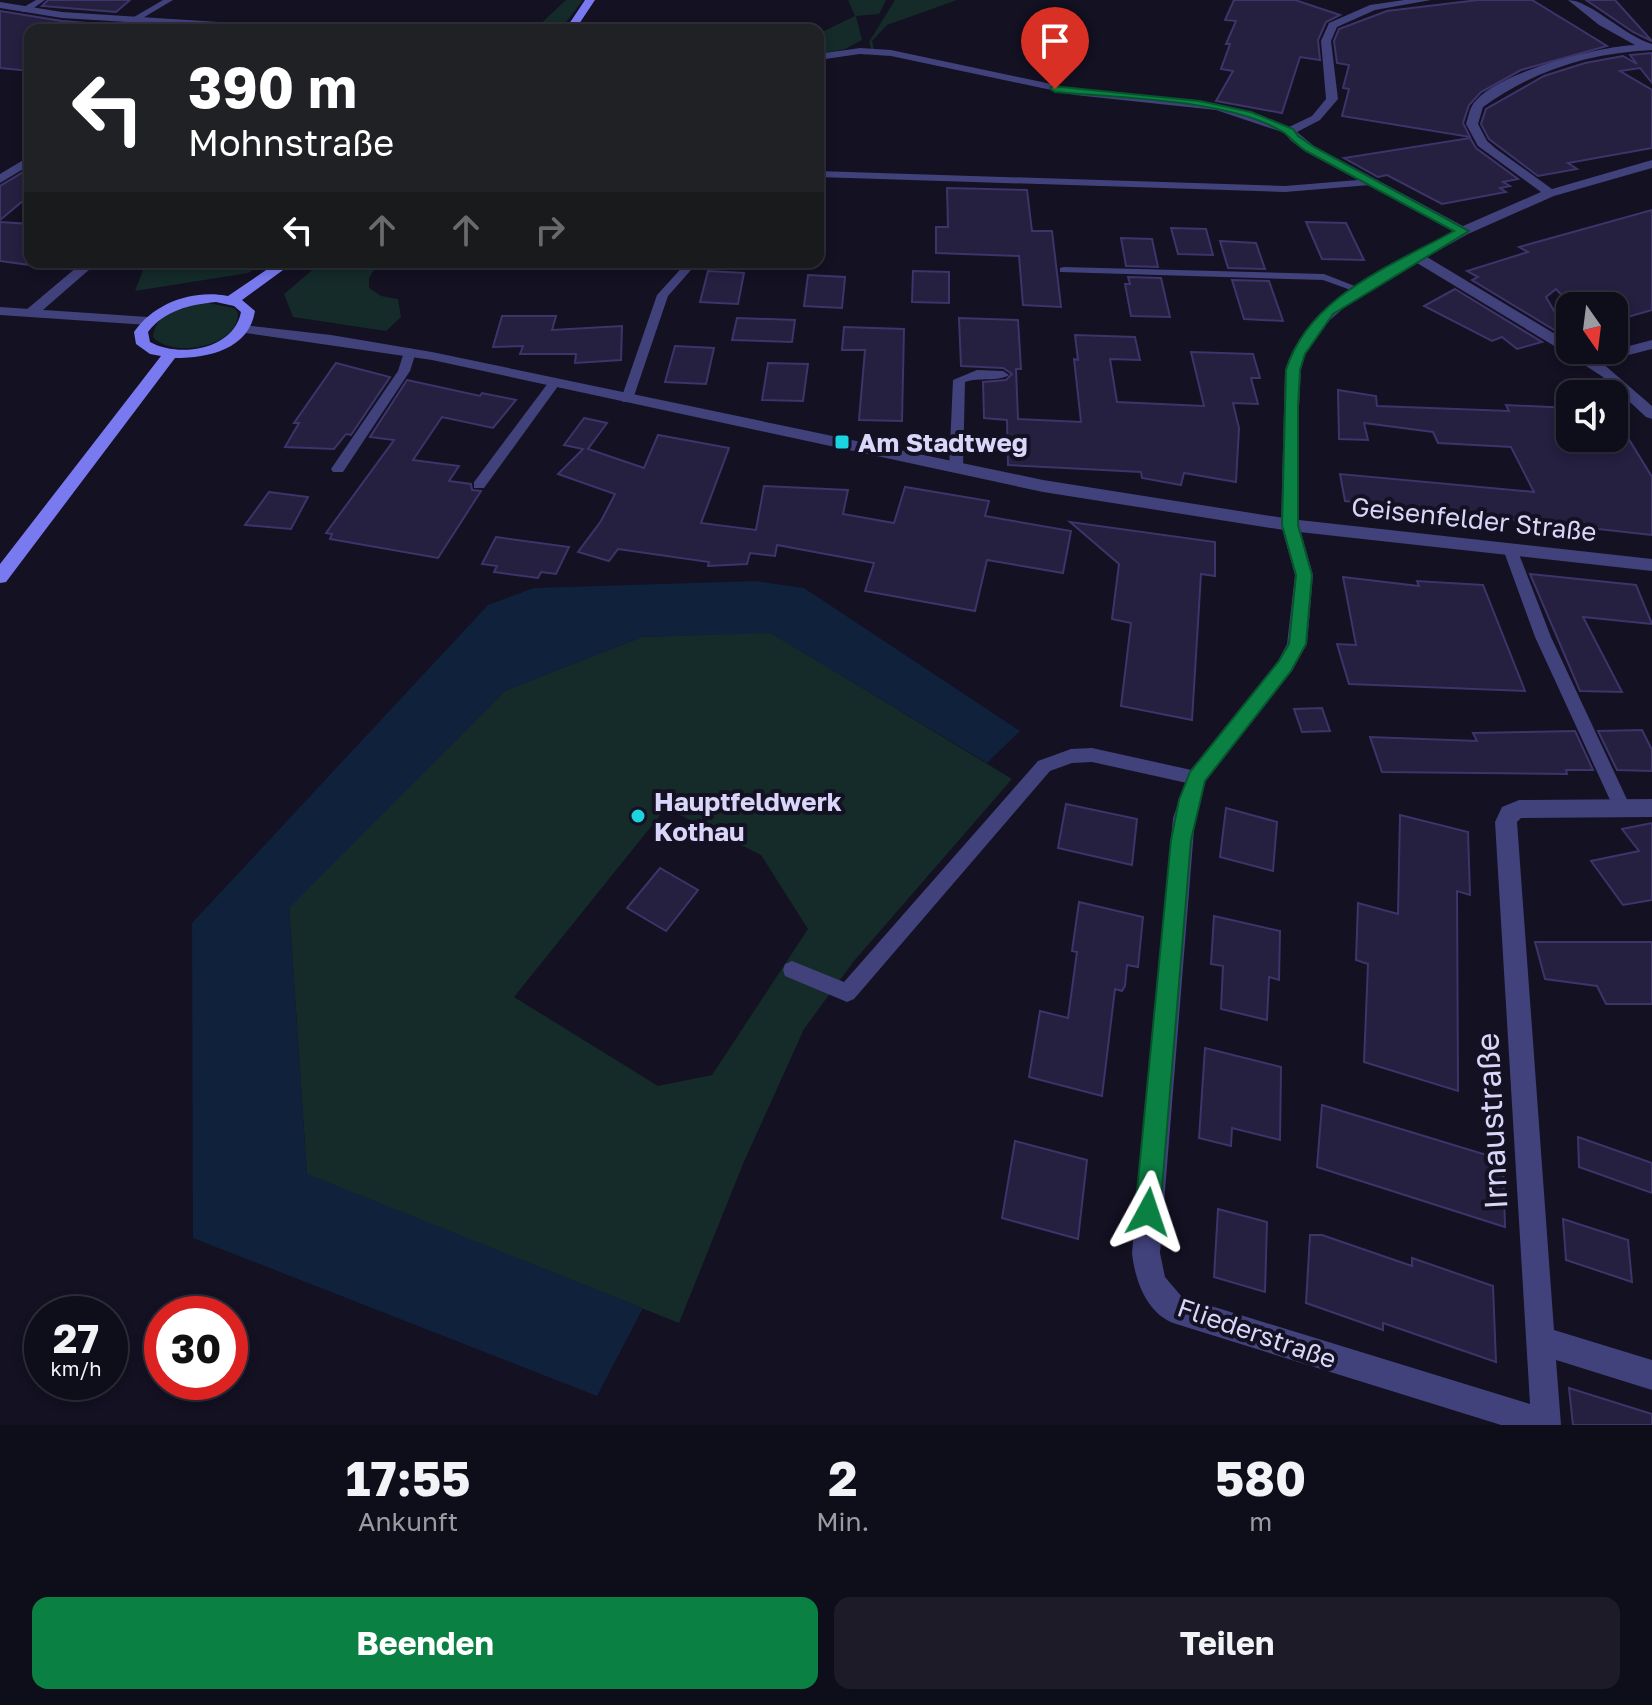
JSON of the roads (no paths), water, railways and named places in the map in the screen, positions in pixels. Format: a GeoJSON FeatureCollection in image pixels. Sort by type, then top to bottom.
{"type":"FeatureCollection","features":[{"type":"Feature","properties":{"kind":"main road"},"geometry":{"type":"LineString","coordinates":[[574,24],[590,0]]}},
{"type":"Feature","properties":{"kind":"main road"},"geometry":{"type":"LineString","coordinates":[[232,300],[278,268]]}},
{"type":"Feature","properties":{"kind":"main road"},"geometry":{"type":"LineString","coordinates":[[232,300],[248,311],[249,320],[244,329],[217,348],[195,354],[170,355],[154,352],[143,344],[141,332],[148,321],[165,309],[187,301],[232,300]]}},
{"type":"Feature","properties":{"kind":"main road"},"geometry":{"type":"LineString","coordinates":[[0,577],[170,355]]}},
{"type":"Feature","properties":{"kind":"street"},"geometry":{"type":"LineString","coordinates":[[1290,131],[1316,118],[1329,105],[1333,92],[1326,41],[1333,25],[1373,7],[1426,0]]}},
{"type":"Feature","properties":{"kind":"street"},"geometry":{"type":"LineString","coordinates":[[1573,0],[1603,23],[1650,48]]}},
{"type":"Feature","properties":{"kind":"street"},"geometry":{"type":"LineString","coordinates":[[1,7],[176,24]]}},
{"type":"Feature","properties":{"kind":"street"},"geometry":{"type":"LineString","coordinates":[[1550,193],[1482,143],[1472,124],[1478,105],[1555,64],[1587,55],[1650,48]]}},
{"type":"Feature","properties":{"kind":"street"},"geometry":{"type":"LineString","coordinates":[[824,56],[860,51],[891,53],[1075,92],[1218,107],[1290,131],[1294,138],[1310,149],[1463,231]]}},
{"type":"Feature","properties":{"kind":"street"},"geometry":{"type":"LineString","coordinates":[[0,179],[24,164]]}},
{"type":"Feature","properties":{"kind":"street","name":"Fliederstraße"},"geometry":{"type":"LineString","coordinates":[[1546,1425],[1173,1309],[1155,1292],[1146,1266],[1145,1243],[1182,829],[1196,778],[1285,666],[1297,644],[1304,575],[1290,525],[1293,370],[1298,354],[1316,324],[1329,311],[1416,256],[1463,231],[1550,193],[1652,164]]}},
{"type":"Feature","properties":{"kind":"street"},"geometry":{"type":"LineString","coordinates":[[1416,256],[1556,340]]}},
{"type":"Feature","properties":{"kind":"street"},"geometry":{"type":"LineString","coordinates":[[31,313],[84,268]]}},
{"type":"Feature","properties":{"kind":"street"},"geometry":{"type":"LineString","coordinates":[[0,311],[148,321]]}},
{"type":"Feature","properties":{"kind":"street"},"geometry":{"type":"LineString","coordinates":[[244,329],[410,352],[956,468],[1089,494],[1290,525]]}},
{"type":"Feature","properties":{"kind":"street"},"geometry":{"type":"LineString","coordinates":[[1628,350],[1652,344]]}},
{"type":"Feature","properties":{"kind":"street"},"geometry":{"type":"LineString","coordinates":[[1593,364],[1652,414]]}},
{"type":"Feature","properties":{"kind":"street","name":"Geisenfelder Straße"},"geometry":{"type":"LineString","coordinates":[[1290,525],[1652,565]]}},
{"type":"Feature","properties":{"kind":"street"},"geometry":{"type":"LineString","coordinates":[[1622,808],[1652,808]]}},
{"type":"Feature","properties":{"kind":"street","name":"Irnaustraße"},"geometry":{"type":"LineString","coordinates":[[1546,1425],[1506,822],[1510,813],[1519,809],[1622,808]]}},
{"type":"Feature","properties":{"kind":"street"},"geometry":{"type":"LineString","coordinates":[[1538,1340],[1652,1375]]}},
{"type":"Feature","properties":{"kind":"lane"},"geometry":{"type":"LineString","coordinates":[[25,10],[41,0]]}},
{"type":"Feature","properties":{"kind":"lane"},"geometry":{"type":"LineString","coordinates":[[133,20],[169,0]]}},
{"type":"Feature","properties":{"kind":"lane"},"geometry":{"type":"LineString","coordinates":[[824,174],[1285,189],[1370,182]]}},
{"type":"Feature","properties":{"kind":"lane"},"geometry":{"type":"LineString","coordinates":[[627,399],[663,295],[688,268]]}},
{"type":"Feature","properties":{"kind":"lane"},"geometry":{"type":"LineString","coordinates":[[1064,270],[1324,277],[1359,290]]}},
{"type":"Feature","properties":{"kind":"lane"},"geometry":{"type":"LineString","coordinates":[[338,469],[404,371],[410,352]]}},
{"type":"Feature","properties":{"kind":"lane"},"geometry":{"type":"LineString","coordinates":[[956,468],[959,380],[977,374],[1003,375]]}},
{"type":"Feature","properties":{"kind":"lane"},"geometry":{"type":"LineString","coordinates":[[479,485],[555,382]]}},
{"type":"Feature","properties":{"kind":"lane"},"geometry":{"type":"LineString","coordinates":[[1510,549],[1543,637],[1622,808]]}},
{"type":"Feature","properties":{"kind":"lane"},"geometry":{"type":"LineString","coordinates":[[792,970],[847,993],[1044,766],[1071,756],[1092,755],[1196,778]]}},
{"type":"Feature","properties":{"kind":"water"},"geometry":{"type":"Polygon","coordinates":[[[756,581],[804,588],[1020,731],[987,763],[770,633],[642,637],[505,691],[289,908],[307,1174],[643,1308],[597,1396],[193,1238],[192,923],[488,605],[534,588],[756,581]]]}},
{"type":"Feature","properties":{"kind":"place","name":"Am Stadtweg"},"geometry":{"type":"Point","coordinates":[842,442]}},
{"type":"Feature","properties":{"kind":"place","name":"Hauptfeldwerk Kothau"},"geometry":{"type":"Point","coordinates":[638,816]}}]}
